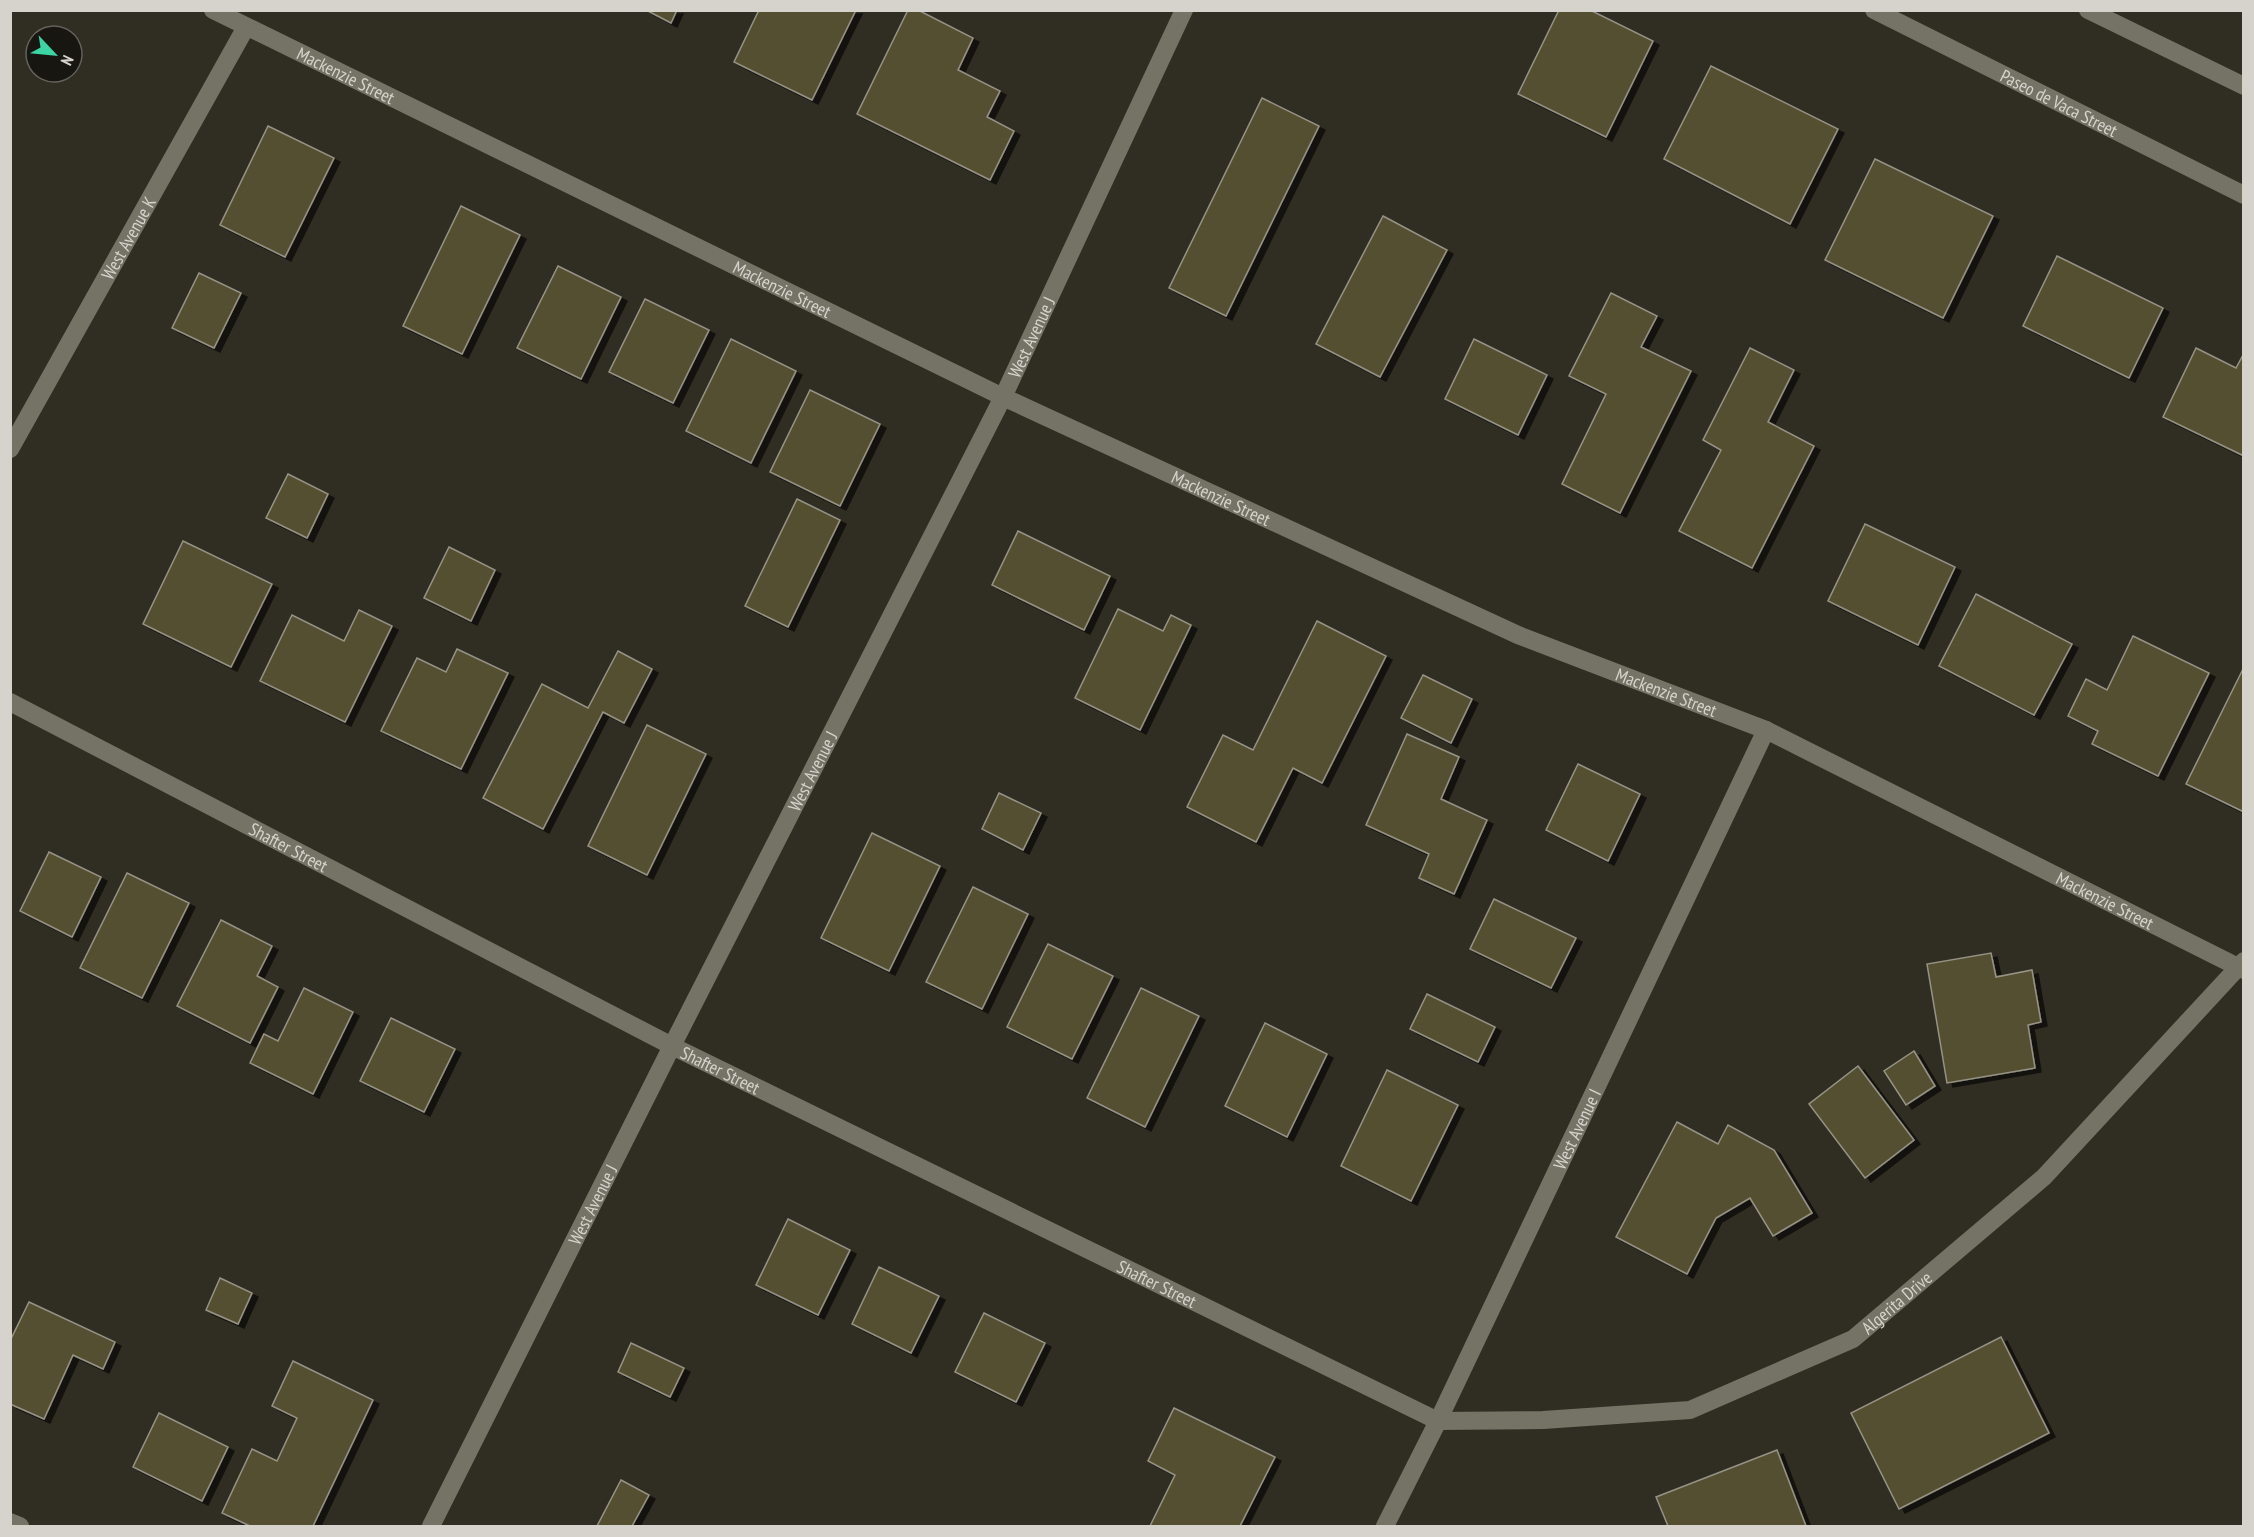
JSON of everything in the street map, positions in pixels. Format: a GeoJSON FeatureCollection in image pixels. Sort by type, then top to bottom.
{"type":"FeatureCollection","features":[{"type":"Feature","properties":{"kind":"street","name":"Mackenzie Street"},"geometry":{"type":"LineString","coordinates":[[213,10],[1003,396],[1518,635],[1766,730],[2241,966]]}},
{"type":"Feature","properties":{"kind":"street","name":"West Avenue J"},"geometry":{"type":"LineString","coordinates":[[431,1527],[672,1046],[1003,396],[1185,10]]}},
{"type":"Feature","properties":{"kind":"street","name":"Paseo de Vaca Street"},"geometry":{"type":"LineString","coordinates":[[1874,10],[2244,195]]}},
{"type":"Feature","properties":{"kind":"street"},"geometry":{"type":"LineString","coordinates":[[2088,10],[2244,86]]}},
{"type":"Feature","properties":{"kind":"street","name":"West Avenue K"},"geometry":{"type":"LineString","coordinates":[[10,449],[246,27]]}},
{"type":"Feature","properties":{"kind":"street","name":"Shafter Street"},"geometry":{"type":"LineString","coordinates":[[10,702],[672,1046],[1438,1421]]}},
{"type":"Feature","properties":{"kind":"street","name":"West Avenue I"},"geometry":{"type":"LineString","coordinates":[[1385,1527],[1438,1421],[1766,730]]}},
{"type":"Feature","properties":{"kind":"street","name":"Algerita Drive"},"geometry":{"type":"LineString","coordinates":[[1438,1421],[1543,1420],[1690,1410],[1854,1338],[2044,1177],[2241,966]]}},
{"type":"Feature","properties":{"kind":"street"},"geometry":{"type":"LineString","coordinates":[[10,1522],[20,1527]]}},
{"type":"Feature","properties":{"kind":"building"},"geometry":{"type":"Polygon","coordinates":[[[646,10],[677,10],[671,23],[646,10]]]}},
{"type":"Feature","properties":{"kind":"building"},"geometry":{"type":"Polygon","coordinates":[[[759,10],[856,10],[812,100],[734,62],[759,10]]]}},
{"type":"Feature","properties":{"kind":"building"},"geometry":{"type":"Polygon","coordinates":[[[908,10],[918,10],[973,38],[958,70],[1000,91],[987,117],[1014,131],[990,180],[857,114],[908,10]]]}},
{"type":"Feature","properties":{"kind":"building"},"geometry":{"type":"Polygon","coordinates":[[[1559,10],[1590,10],[1653,41],[1606,137],[1518,94],[1559,10]]]}},
{"type":"Feature","properties":{"kind":"building"},"geometry":{"type":"Polygon","coordinates":[[[1711,66],[1838,129],[1790,224],[1664,159],[1711,66]]]}},
{"type":"Feature","properties":{"kind":"building"},"geometry":{"type":"Polygon","coordinates":[[[1262,98],[1319,126],[1226,316],[1169,288],[1262,98]]]}},
{"type":"Feature","properties":{"kind":"building"},"geometry":{"type":"Polygon","coordinates":[[[268,126],[334,158],[285,257],[220,225],[268,126]]]}},
{"type":"Feature","properties":{"kind":"building"},"geometry":{"type":"Polygon","coordinates":[[[1875,159],[1993,216],[1943,318],[1825,260],[1875,159]]]}},
{"type":"Feature","properties":{"kind":"building"},"geometry":{"type":"Polygon","coordinates":[[[461,206],[520,235],[462,354],[403,326],[461,206]]]}},
{"type":"Feature","properties":{"kind":"building"},"geometry":{"type":"Polygon","coordinates":[[[1383,216],[1447,250],[1380,377],[1316,344],[1383,216]]]}},
{"type":"Feature","properties":{"kind":"building"},"geometry":{"type":"Polygon","coordinates":[[[2057,256],[2163,308],[2129,378],[2023,326],[2057,256]]]}},
{"type":"Feature","properties":{"kind":"building"},"geometry":{"type":"Polygon","coordinates":[[[558,266],[621,297],[581,379],[517,348],[558,266]]]}},
{"type":"Feature","properties":{"kind":"building"},"geometry":{"type":"Polygon","coordinates":[[[199,273],[241,293],[214,348],[172,328],[199,273]]]}},
{"type":"Feature","properties":{"kind":"building"},"geometry":{"type":"Polygon","coordinates":[[[1611,293],[1657,316],[1641,347],[1691,371],[1620,513],[1562,484],[1606,394],[1569,376],[1611,293]]]}},
{"type":"Feature","properties":{"kind":"building"},"geometry":{"type":"Polygon","coordinates":[[[645,299],[709,330],[673,403],[609,372],[645,299]]]}},
{"type":"Feature","properties":{"kind":"building"},"geometry":{"type":"Polygon","coordinates":[[[731,339],[796,371],[751,463],[686,431],[731,339]]]}},
{"type":"Feature","properties":{"kind":"building"},"geometry":{"type":"Polygon","coordinates":[[[1474,339],[1547,375],[1518,435],[1445,399],[1474,339]]]}},
{"type":"Feature","properties":{"kind":"building"},"geometry":{"type":"Polygon","coordinates":[[[1750,348],[1794,370],[1768,422],[1814,446],[1752,568],[1679,531],[1721,450],[1703,440],[1750,348]]]}},
{"type":"Feature","properties":{"kind":"building"},"geometry":{"type":"Polygon","coordinates":[[[2196,348],[2236,368],[2244,353],[2244,456],[2163,417],[2196,348]]]}},
{"type":"Feature","properties":{"kind":"building"},"geometry":{"type":"Polygon","coordinates":[[[810,390],[880,424],[840,506],[770,472],[810,390]]]}},
{"type":"Feature","properties":{"kind":"building"},"geometry":{"type":"Polygon","coordinates":[[[288,474],[328,494],[307,538],[266,518],[288,474]]]}},
{"type":"Feature","properties":{"kind":"building"},"geometry":{"type":"Polygon","coordinates":[[[797,499],[840,520],[788,627],[745,606],[797,499]]]}},
{"type":"Feature","properties":{"kind":"building"},"geometry":{"type":"Polygon","coordinates":[[[1865,524],[1955,567],[1918,645],[1828,601],[1865,524]]]}},
{"type":"Feature","properties":{"kind":"building"},"geometry":{"type":"Polygon","coordinates":[[[1018,531],[1110,576],[1084,630],[992,585],[1018,531]]]}},
{"type":"Feature","properties":{"kind":"building"},"geometry":{"type":"Polygon","coordinates":[[[183,541],[272,584],[231,667],[143,624],[183,541]]]}},
{"type":"Feature","properties":{"kind":"building"},"geometry":{"type":"Polygon","coordinates":[[[449,547],[495,570],[471,621],[424,598],[449,547]]]}},
{"type":"Feature","properties":{"kind":"building"},"geometry":{"type":"Polygon","coordinates":[[[1976,594],[2072,644],[2034,715],[1939,666],[1976,594]]]}},
{"type":"Feature","properties":{"kind":"building"},"geometry":{"type":"Polygon","coordinates":[[[1118,609],[1163,631],[1171,615],[1191,625],[1140,730],[1075,698],[1118,609]]]}},
{"type":"Feature","properties":{"kind":"building"},"geometry":{"type":"Polygon","coordinates":[[[359,610],[392,626],[345,722],[260,681],[292,615],[344,641],[359,610]]]}},
{"type":"Feature","properties":{"kind":"building"},"geometry":{"type":"Polygon","coordinates":[[[1317,621],[1386,656],[1322,783],[1293,768],[1256,842],[1187,807],[1223,735],[1253,750],[1317,621]]]}},
{"type":"Feature","properties":{"kind":"building"},"geometry":{"type":"Polygon","coordinates":[[[2133,636],[2209,673],[2158,776],[2092,744],[2098,731],[2068,716],[2086,679],[2107,690],[2133,636]]]}},
{"type":"Feature","properties":{"kind":"building"},"geometry":{"type":"Polygon","coordinates":[[[457,649],[508,673],[461,769],[381,731],[417,658],[446,672],[457,649]]]}},
{"type":"Feature","properties":{"kind":"building"},"geometry":{"type":"Polygon","coordinates":[[[618,651],[652,669],[624,723],[603,712],[543,829],[483,798],[542,684],[588,708],[618,651]]]}},
{"type":"Feature","properties":{"kind":"building"},"geometry":{"type":"Polygon","coordinates":[[[2244,667],[2244,812],[2186,784],[2244,667]]]}},
{"type":"Feature","properties":{"kind":"building"},"geometry":{"type":"Polygon","coordinates":[[[1423,675],[1472,699],[1451,743],[1401,718],[1423,675]]]}},
{"type":"Feature","properties":{"kind":"building"},"geometry":{"type":"Polygon","coordinates":[[[647,725],[706,754],[647,875],[588,846],[647,725]]]}},
{"type":"Feature","properties":{"kind":"building"},"geometry":{"type":"Polygon","coordinates":[[[1407,734],[1459,757],[1441,799],[1487,820],[1454,894],[1419,878],[1429,854],[1366,825],[1407,734]]]}},
{"type":"Feature","properties":{"kind":"building"},"geometry":{"type":"Polygon","coordinates":[[[1578,764],[1640,794],[1608,861],[1546,830],[1578,764]]]}},
{"type":"Feature","properties":{"kind":"building"},"geometry":{"type":"Polygon","coordinates":[[[999,793],[1041,813],[1023,850],[982,829],[999,793]]]}},
{"type":"Feature","properties":{"kind":"building"},"geometry":{"type":"Polygon","coordinates":[[[872,833],[940,866],[889,971],[821,938],[872,833]]]}},
{"type":"Feature","properties":{"kind":"building"},"geometry":{"type":"Polygon","coordinates":[[[49,852],[101,877],[72,937],[20,911],[49,852]]]}},
{"type":"Feature","properties":{"kind":"building"},"geometry":{"type":"Polygon","coordinates":[[[127,873],[189,903],[142,998],[80,968],[127,873]]]}},
{"type":"Feature","properties":{"kind":"building"},"geometry":{"type":"Polygon","coordinates":[[[973,887],[1028,914],[982,1009],[926,982],[973,887]]]}},
{"type":"Feature","properties":{"kind":"building"},"geometry":{"type":"Polygon","coordinates":[[[1494,899],[1576,938],[1551,988],[1470,949],[1494,899]]]}},
{"type":"Feature","properties":{"kind":"building"},"geometry":{"type":"Polygon","coordinates":[[[221,920],[272,946],[257,976],[278,987],[250,1043],[177,1006],[221,920]]]}},
{"type":"Feature","properties":{"kind":"building"},"geometry":{"type":"Polygon","coordinates":[[[1048,944],[1113,976],[1072,1059],[1007,1027],[1048,944]]]}},
{"type":"Feature","properties":{"kind":"building"},"geometry":{"type":"Polygon","coordinates":[[[1991,953],[1996,977],[2032,970],[2041,1022],[2028,1025],[2035,1068],[1947,1083],[1927,964],[1991,953]]]}},
{"type":"Feature","properties":{"kind":"building"},"geometry":{"type":"Polygon","coordinates":[[[304,988],[353,1012],[313,1094],[250,1063],[264,1034],[278,1041],[304,988]]]}},
{"type":"Feature","properties":{"kind":"building"},"geometry":{"type":"Polygon","coordinates":[[[1141,988],[1199,1016],[1145,1127],[1087,1098],[1141,988]]]}},
{"type":"Feature","properties":{"kind":"building"},"geometry":{"type":"Polygon","coordinates":[[[1427,994],[1495,1027],[1478,1062],[1410,1029],[1427,994]]]}},
{"type":"Feature","properties":{"kind":"building"},"geometry":{"type":"Polygon","coordinates":[[[391,1018],[455,1049],[424,1112],[360,1081],[391,1018]]]}},
{"type":"Feature","properties":{"kind":"building"},"geometry":{"type":"Polygon","coordinates":[[[1265,1023],[1327,1054],[1287,1137],[1225,1106],[1265,1023]]]}},
{"type":"Feature","properties":{"kind":"building"},"geometry":{"type":"Polygon","coordinates":[[[1914,1051],[1935,1086],[1906,1105],[1884,1071],[1914,1051]]]}},
{"type":"Feature","properties":{"kind":"building"},"geometry":{"type":"Polygon","coordinates":[[[1858,1066],[1914,1140],[1865,1178],[1809,1104],[1858,1066]]]}},
{"type":"Feature","properties":{"kind":"building"},"geometry":{"type":"Polygon","coordinates":[[[1387,1070],[1458,1105],[1411,1201],[1341,1166],[1387,1070]]]}},
{"type":"Feature","properties":{"kind":"building"},"geometry":{"type":"Polygon","coordinates":[[[1677,1122],[1718,1144],[1728,1125],[1774,1150],[1812,1213],[1773,1236],[1750,1198],[1716,1218],[1687,1274],[1616,1237],[1677,1122]]]}},
{"type":"Feature","properties":{"kind":"building"},"geometry":{"type":"Polygon","coordinates":[[[788,1219],[850,1250],[818,1315],[756,1285],[788,1219]]]}},
{"type":"Feature","properties":{"kind":"building"},"geometry":{"type":"Polygon","coordinates":[[[879,1267],[939,1296],[911,1353],[852,1324],[879,1267]]]}},
{"type":"Feature","properties":{"kind":"building"},"geometry":{"type":"Polygon","coordinates":[[[220,1278],[252,1293],[238,1324],[206,1310],[220,1278]]]}},
{"type":"Feature","properties":{"kind":"building"},"geometry":{"type":"Polygon","coordinates":[[[29,1302],[115,1342],[103,1369],[73,1355],[44,1419],[10,1404],[10,1341],[29,1302]]]}},
{"type":"Feature","properties":{"kind":"building"},"geometry":{"type":"Polygon","coordinates":[[[984,1313],[1045,1343],[1016,1402],[955,1372],[984,1313]]]}},
{"type":"Feature","properties":{"kind":"building"},"geometry":{"type":"Polygon","coordinates":[[[2001,1337],[2049,1433],[1899,1509],[1851,1413],[2001,1337]]]}},
{"type":"Feature","properties":{"kind":"building"},"geometry":{"type":"Polygon","coordinates":[[[631,1343],[684,1368],[670,1397],[618,1372],[631,1343]]]}},
{"type":"Feature","properties":{"kind":"building"},"geometry":{"type":"Polygon","coordinates":[[[293,1361],[373,1400],[313,1526],[250,1526],[222,1513],[252,1449],[277,1461],[297,1418],[272,1406],[293,1361]]]}},
{"type":"Feature","properties":{"kind":"building"},"geometry":{"type":"Polygon","coordinates":[[[1174,1408],[1275,1457],[1240,1526],[1150,1526],[1175,1475],[1148,1461],[1174,1408]]]}},
{"type":"Feature","properties":{"kind":"building"},"geometry":{"type":"Polygon","coordinates":[[[159,1413],[228,1447],[202,1501],[133,1467],[159,1413]]]}},
{"type":"Feature","properties":{"kind":"building"},"geometry":{"type":"Polygon","coordinates":[[[1777,1450],[1806,1526],[1668,1526],[1656,1497],[1777,1450]]]}},
{"type":"Feature","properties":{"kind":"building"},"geometry":{"type":"Polygon","coordinates":[[[621,1480],[649,1495],[632,1526],[597,1526],[621,1480]]]}}]}
